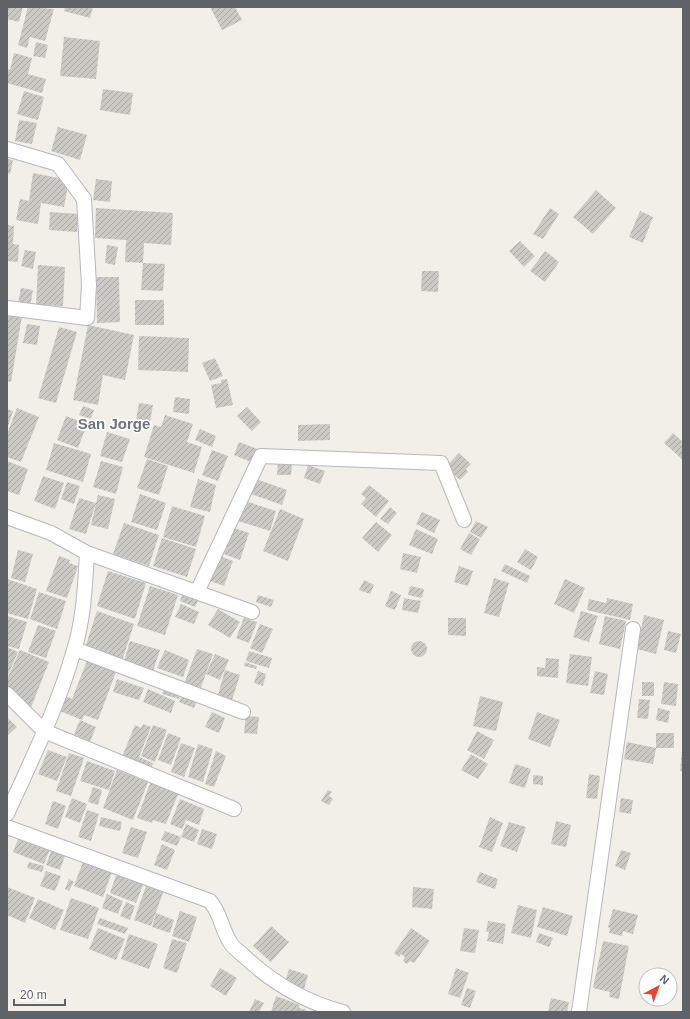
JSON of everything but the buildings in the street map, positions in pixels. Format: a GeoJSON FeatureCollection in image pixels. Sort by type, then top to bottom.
{"type":"FeatureCollection","features":[{"type":"Feature","properties":{"kind":"street"},"geometry":{"type":"LineString","coordinates":[[7,149],[58,164],[84,199],[89,285],[87,318],[7,308]]}},
{"type":"Feature","properties":{"kind":"street"},"geometry":{"type":"LineString","coordinates":[[197,592],[261,456],[441,463],[464,520]]}},
{"type":"Feature","properties":{"kind":"street"},"geometry":{"type":"LineString","coordinates":[[7,518],[51,532],[87,553],[252,612]]}},
{"type":"Feature","properties":{"kind":"street"},"geometry":{"type":"LineString","coordinates":[[7,814],[44,731],[75,650],[84,600],[87,553]]}},
{"type":"Feature","properties":{"kind":"street"},"geometry":{"type":"LineString","coordinates":[[580,1012],[633,628]]}},
{"type":"Feature","properties":{"kind":"street"},"geometry":{"type":"LineString","coordinates":[[75,650],[243,712]]}},
{"type":"Feature","properties":{"kind":"street"},"geometry":{"type":"LineString","coordinates":[[7,694],[44,731],[234,809]]}},
{"type":"Feature","properties":{"kind":"street"},"geometry":{"type":"LineString","coordinates":[[7,827],[210,901],[218,910],[223,931],[231,944],[262,973],[286,989],[319,1005],[343,1012]]}},
{"type":"Feature","properties":{"kind":"district","name":"San Jorge"},"geometry":{"type":"Point","coordinates":[114,424]}}]}
